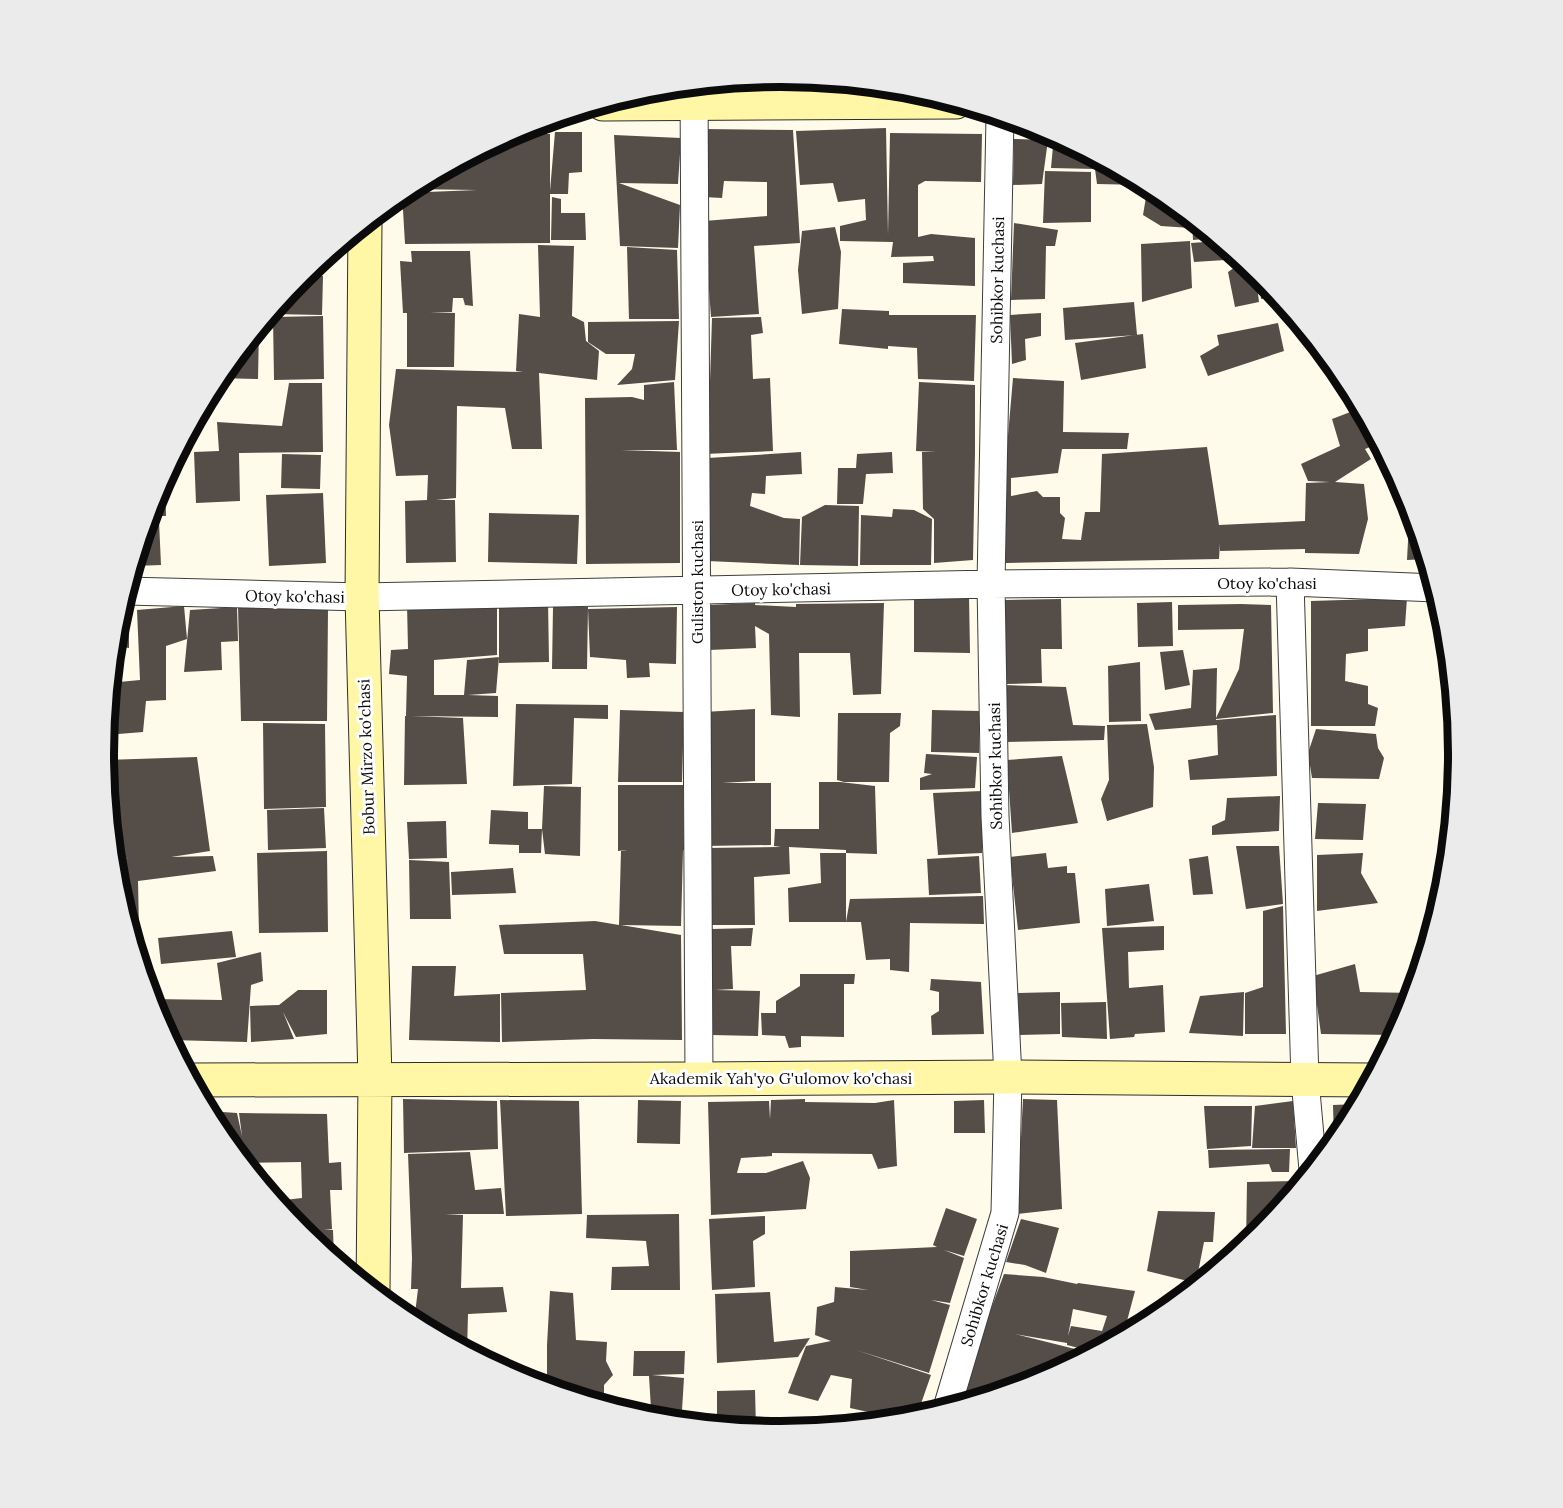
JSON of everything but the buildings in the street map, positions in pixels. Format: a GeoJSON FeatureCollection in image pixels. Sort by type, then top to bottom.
{"type":"FeatureCollection","features":[{"type":"Feature","properties":{"kind":"street"},"geometry":{"type":"LineString","coordinates":[[675,96],[694,94],[915,101]]}},
{"type":"Feature","properties":{"kind":"street","name":"Guliston kuchasi"},"geometry":{"type":"LineString","coordinates":[[694,94],[699,1079]]}},
{"type":"Feature","properties":{"kind":"street","name":"Sohibkor kuchasi"},"geometry":{"type":"LineString","coordinates":[[950,1399],[1005,1213],[1008,1077],[995,816],[992,584],[1000,124]]}},
{"type":"Feature","properties":{"kind":"street","name":"Bobur Mirzo ko'chasi"},"geometry":{"type":"LineString","coordinates":[[365,234],[362,597],[375,1079],[373,1281]]}},
{"type":"Feature","properties":{"kind":"street"},"geometry":{"type":"LineString","coordinates":[[1290,582],[1305,1080],[1312,1159]]}},
{"type":"Feature","properties":{"kind":"street","name":"Otoy ko'chasi"},"geometry":{"type":"LineString","coordinates":[[135,591],[362,597],[992,584],[1290,582],[1428,588]]}},
{"type":"Feature","properties":{"kind":"street","name":"Akademik Yah'yo G'ulomov ko'chasi"},"geometry":{"type":"LineString","coordinates":[[200,1080],[1008,1077],[1363,1080]]}}]}
